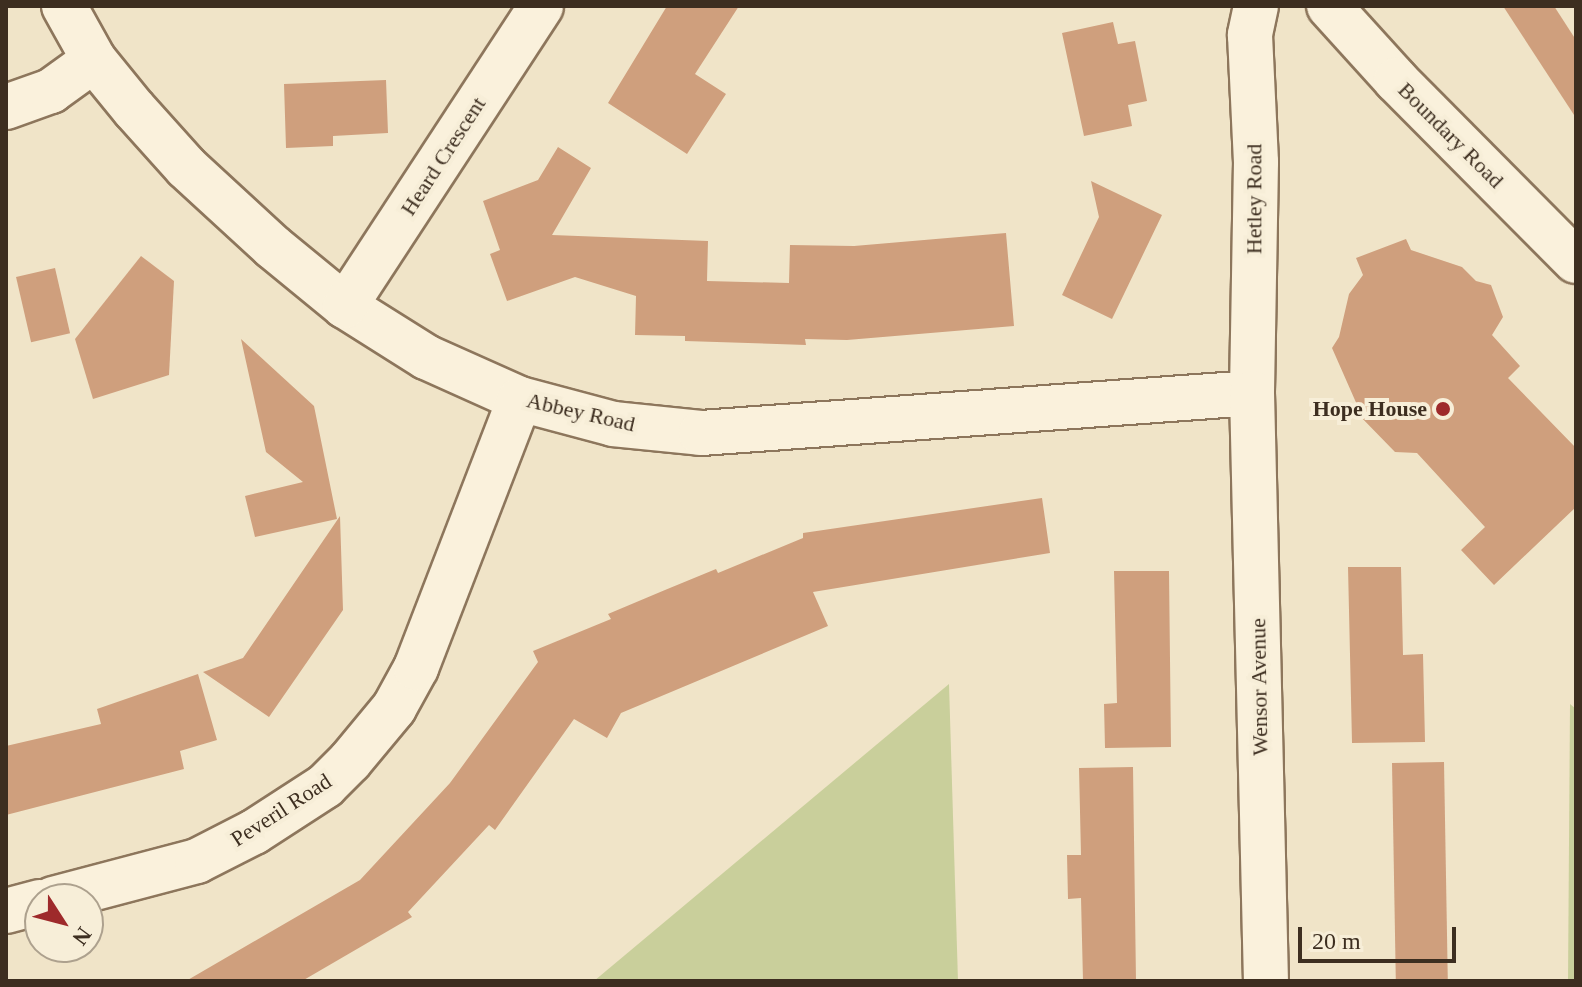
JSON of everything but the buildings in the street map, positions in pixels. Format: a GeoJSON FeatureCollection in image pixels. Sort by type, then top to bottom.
{"type":"FeatureCollection","features":[{"type":"Feature","properties":{"kind":"street","name":"Abbey Road"},"geometry":{"type":"LineString","coordinates":[[64,6],[94,60],[186,167],[273,247],[345,306],[426,357],[520,399],[613,424],[701,433],[1252,393]]}},
{"type":"Feature","properties":{"kind":"street","name":"Heard Crescent"},"geometry":{"type":"LineString","coordinates":[[345,306],[541,6]]}},
{"type":"Feature","properties":{"kind":"street","name":"Hetley Road"},"geometry":{"type":"LineString","coordinates":[[1252,393],[1256,162],[1250,35],[1256,6]]}},
{"type":"Feature","properties":{"kind":"street","name":"Boundary Road"},"geometry":{"type":"LineString","coordinates":[[1329,6],[1407,91],[1576,261]]}},
{"type":"Feature","properties":{"kind":"street"},"geometry":{"type":"LineString","coordinates":[[6,107],[51,91],[94,60]]}},
{"type":"Feature","properties":{"kind":"street","name":"Wensor Avenue"},"geometry":{"type":"LineString","coordinates":[[1252,393],[1266,981]]}},
{"type":"Feature","properties":{"kind":"street","name":"Peveril Road"},"geometry":{"type":"LineString","coordinates":[[104,886],[197,861],[254,832],[325,786],[350,761],[394,708],[416,668],[520,399]]}},
{"type":"Feature","properties":{"kind":"green space"},"geometry":{"type":"Polygon","coordinates":[[[949,684],[958,981],[594,981],[949,684]]]}},
{"type":"Feature","properties":{"kind":"green space"},"geometry":{"type":"Polygon","coordinates":[[[1570,704],[1576,709],[1576,981],[1568,981],[1570,704]]]}},
{"type":"Feature","properties":{"kind":"place","name":"Hope House"},"geometry":{"type":"Point","coordinates":[1443,409]}}]}
